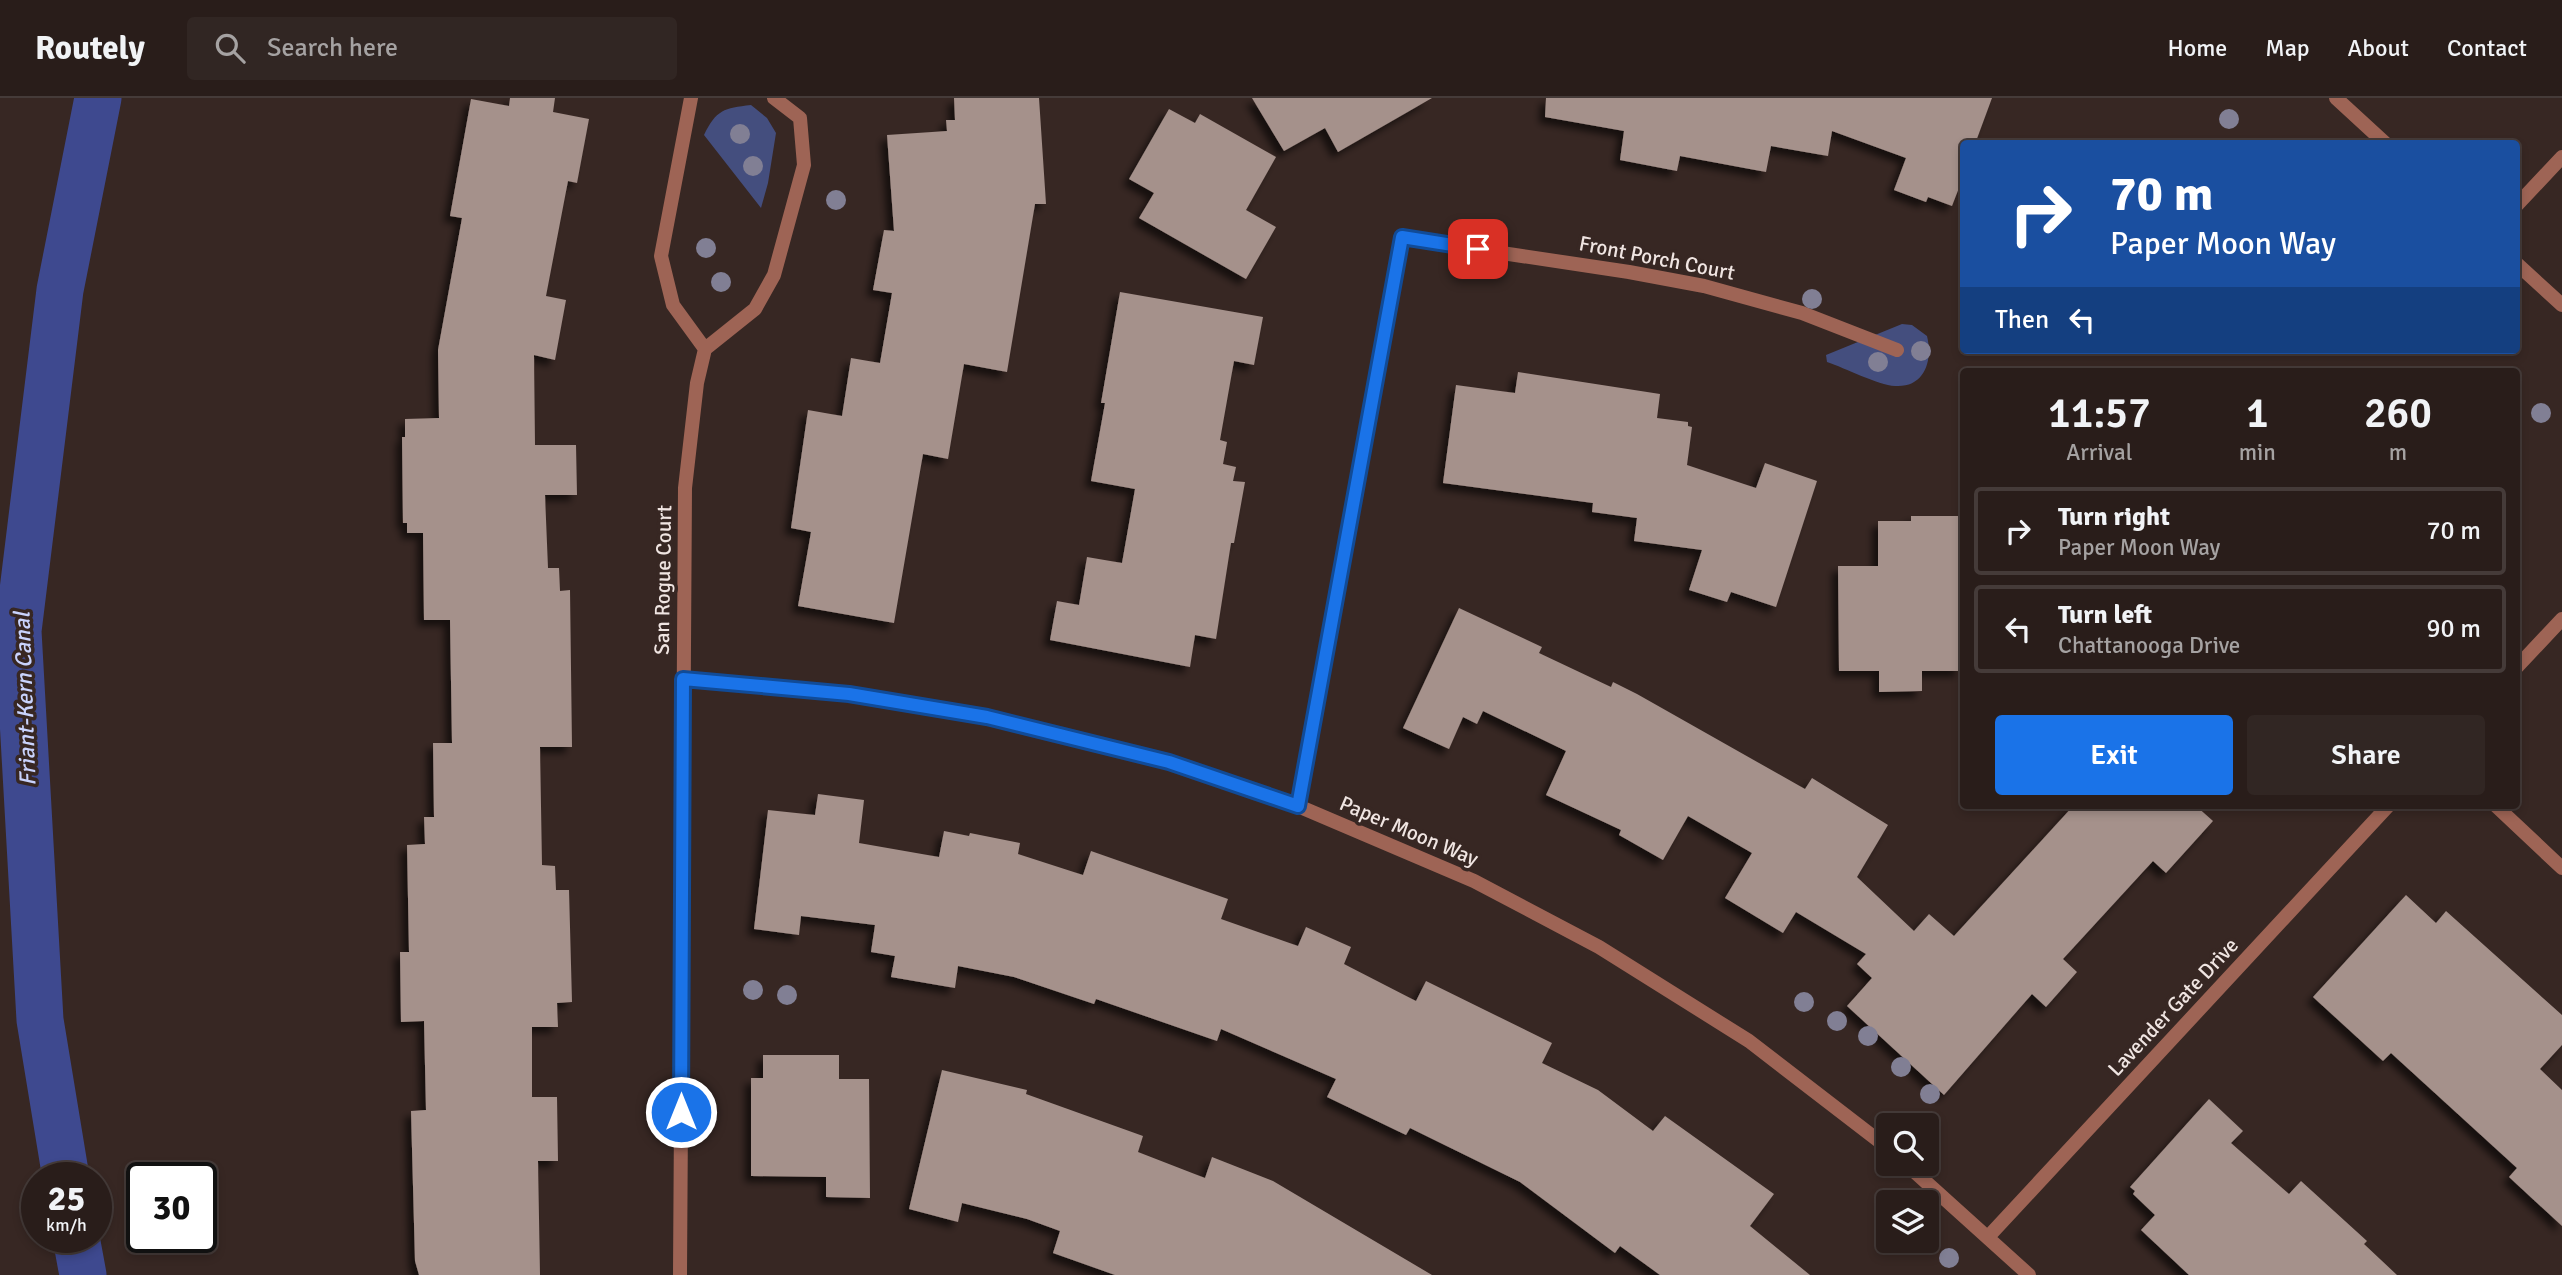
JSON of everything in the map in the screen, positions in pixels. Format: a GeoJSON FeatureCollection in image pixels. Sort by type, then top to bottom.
{"type":"FeatureCollection","features":[{"type":"Feature","properties":{"kind":"street"},"geometry":{"type":"LineString","coordinates":[[691,98],[661,256],[673,305],[705,349],[755,309],[774,275],[804,165],[800,118],[774,98]]}},
{"type":"Feature","properties":{"kind":"street"},"geometry":{"type":"LineString","coordinates":[[2336,98],[2382,140]]}},
{"type":"Feature","properties":{"kind":"street"},"geometry":{"type":"LineString","coordinates":[[2520,202],[2562,157]]}},
{"type":"Feature","properties":{"kind":"street","name":"Front Porch Court"},"geometry":{"type":"LineString","coordinates":[[1298,806],[1402,237],[1704,286],[1802,313],[1897,350]]}},
{"type":"Feature","properties":{"kind":"street"},"geometry":{"type":"LineString","coordinates":[[2520,267],[2562,305]]}},
{"type":"Feature","properties":{"kind":"street","name":"San Rogue Court"},"geometry":{"type":"LineString","coordinates":[[680,1275],[685,488],[697,383],[705,349]]}},
{"type":"Feature","properties":{"kind":"street"},"geometry":{"type":"LineString","coordinates":[[2520,664],[2562,619]]}},
{"type":"Feature","properties":{"kind":"street","name":"Paper Moon Way"},"geometry":{"type":"LineString","coordinates":[[683,679],[849,694],[987,717],[1169,762],[1298,806],[1474,881],[1599,947],[1749,1041],[1876,1139]]}},
{"type":"Feature","properties":{"kind":"street","name":"Lavender Gate Drive"},"geometry":{"type":"LineString","coordinates":[[1988,1237],[2385,809]]}},
{"type":"Feature","properties":{"kind":"street"},"geometry":{"type":"LineString","coordinates":[[2499,809],[2562,868]]}},
{"type":"Feature","properties":{"kind":"street"},"geometry":{"type":"LineString","coordinates":[[1919,1176],[2029,1275]]}},
{"type":"Feature","properties":{"kind":"shaded area"},"geometry":{"type":"Polygon","coordinates":[[[751,105],[767,118],[776,133],[761,208],[704,135],[717,115],[734,107],[751,105]]]}},
{"type":"Feature","properties":{"kind":"shaded area"},"geometry":{"type":"Polygon","coordinates":[[[1902,324],[1912,325],[1927,336],[1929,345],[1924,371],[1914,382],[1888,385],[1827,362],[1826,355],[1902,324]]]}},
{"type":"Feature","properties":{"kind":"building"},"geometry":{"type":"Polygon","coordinates":[[[510,98],[555,98],[553,112],[589,119],[577,183],[568,181],[546,296],[566,300],[555,360],[534,355],[535,445],[576,445],[577,495],[545,495],[548,568],[559,568],[560,591],[570,590],[572,747],[540,747],[542,865],[555,866],[556,890],[569,890],[572,1002],[557,1003],[558,1027],[532,1027],[532,1097],[557,1097],[558,1161],[538,1161],[540,1275],[419,1275],[415,1261],[411,1111],[426,1110],[424,1021],[401,1022],[400,952],[409,952],[407,845],[425,844],[424,817],[434,817],[433,743],[452,743],[450,620],[424,620],[423,533],[407,533],[407,523],[403,523],[402,437],[405,437],[405,419],[439,418],[438,350],[462,218],[450,216],[471,99],[509,106],[510,98]]]}},
{"type":"Feature","properties":{"kind":"building"},"geometry":{"type":"Polygon","coordinates":[[[954,98],[1039,98],[1046,204],[1035,204],[1007,372],[964,364],[948,459],[923,454],[894,623],[798,606],[811,532],[791,528],[808,410],[842,416],[851,358],[880,363],[892,293],[873,290],[884,230],[894,231],[887,135],[947,131],[946,120],[955,120],[954,98]]]}},
{"type":"Feature","properties":{"kind":"building"},"geometry":{"type":"Polygon","coordinates":[[[1252,98],[1432,98],[1338,152],[1325,128],[1284,151],[1252,98]]]}},
{"type":"Feature","properties":{"kind":"building"},"geometry":{"type":"Polygon","coordinates":[[[1546,98],[1992,98],[1976,140],[1960,140],[1960,185],[1952,206],[1928,197],[1926,202],[1894,190],[1906,158],[1832,131],[1828,156],[1771,146],[1766,172],[1680,156],[1677,171],[1620,160],[1624,131],[1545,117],[1546,98]]]}},
{"type":"Feature","properties":{"kind":"building"},"geometry":{"type":"Polygon","coordinates":[[[1169,109],[1195,123],[1200,114],[1276,157],[1246,210],[1276,227],[1246,279],[1139,218],[1154,193],[1129,179],[1169,109]]]}},
{"type":"Feature","properties":{"kind":"building"},"geometry":{"type":"Polygon","coordinates":[[[1120,292],[1263,317],[1254,365],[1234,361],[1220,440],[1227,442],[1223,464],[1236,467],[1233,481],[1245,482],[1234,543],[1231,543],[1216,639],[1195,635],[1190,667],[1050,640],[1057,601],[1079,605],[1087,557],[1122,563],[1135,489],[1091,481],[1120,292]]]}},
{"type":"Feature","properties":{"kind":"building"},"geometry":{"type":"Polygon","coordinates":[[[1518,372],[1660,394],[1657,418],[1688,422],[1688,426],[1692,427],[1687,465],[1756,488],[1765,463],[1817,481],[1776,607],[1731,592],[1727,602],[1689,590],[1702,550],[1634,541],[1637,518],[1592,512],[1593,503],[1443,483],[1456,385],[1515,393],[1518,372]]]}},
{"type":"Feature","properties":{"kind":"building"},"geometry":{"type":"Polygon","coordinates":[[[1911,516],[1960,516],[1960,671],[1922,671],[1922,691],[1879,692],[1879,671],[1839,671],[1838,566],[1878,566],[1878,521],[1911,521],[1911,516]]]}},
{"type":"Feature","properties":{"kind":"building"},"geometry":{"type":"Polygon","coordinates":[[[1459,608],[1542,647],[1539,653],[1611,687],[1613,682],[1637,694],[1805,789],[1812,778],[1888,825],[1857,877],[1914,931],[1929,914],[1954,936],[2070,809],[2200,809],[2213,821],[2166,873],[2153,861],[2063,959],[2077,972],[2046,1007],[2032,994],[1944,1095],[1847,1006],[1872,978],[1857,964],[1866,954],[1796,912],[1783,933],[1725,898],[1752,853],[1688,816],[1663,860],[1619,835],[1621,830],[1546,795],[1566,751],[1483,711],[1477,724],[1463,717],[1449,749],[1403,728],[1459,608]]]}},
{"type":"Feature","properties":{"kind":"building"},"geometry":{"type":"Polygon","coordinates":[[[818,794],[864,800],[859,843],[939,857],[944,831],[969,836],[970,833],[1020,843],[1018,854],[1083,875],[1091,851],[1228,899],[1221,919],[1298,946],[1306,927],[1351,947],[1344,964],[1416,1001],[1426,981],[1552,1043],[1542,1063],[1598,1090],[1653,1131],[1665,1116],[1774,1194],[1750,1226],[1810,1275],[1660,1275],[1620,1246],[1615,1253],[1520,1182],[1410,1128],[1406,1135],[1327,1097],[1336,1079],[1221,1029],[1217,1041],[1096,999],[1094,1004],[1014,977],[958,966],[955,988],[891,977],[895,956],[871,952],[875,925],[801,916],[799,935],[754,929],[768,810],[815,815],[818,794]]]}},
{"type":"Feature","properties":{"kind":"building"},"geometry":{"type":"Polygon","coordinates":[[[2406,895],[2436,923],[2446,911],[2562,1015],[2562,1045],[2540,1069],[2562,1090],[2562,1226],[2509,1177],[2517,1168],[2391,1053],[2383,1061],[2313,997],[2406,895]]]}},
{"type":"Feature","properties":{"kind":"building"},"geometry":{"type":"Polygon","coordinates":[[[763,1055],[839,1055],[839,1079],[869,1079],[870,1198],[826,1197],[826,1177],[751,1176],[751,1078],[763,1078],[763,1055]]]}},
{"type":"Feature","properties":{"kind":"building"},"geometry":{"type":"Polygon","coordinates":[[[942,1070],[1027,1090],[1026,1094],[1143,1136],[1138,1152],[1205,1178],[1212,1157],[1273,1181],[1432,1275],[1115,1275],[1053,1253],[1060,1231],[1027,1219],[962,1203],[958,1222],[909,1209],[942,1070]]]}},
{"type":"Feature","properties":{"kind":"building"},"geometry":{"type":"Polygon","coordinates":[[[2209,1099],[2243,1131],[2231,1143],[2289,1194],[2301,1181],[2367,1241],[2364,1244],[2397,1275],[2189,1275],[2141,1230],[2155,1215],[2133,1194],[2135,1191],[2130,1187],[2209,1099]]]}},
{"type":"Feature","properties":{"kind":"waterway","name":"Friant-Kern Canal"},"geometry":{"type":"LineString","coordinates":[[63,1162],[40,1020],[18,631],[60,290],[98,98]]}},
{"type":"Feature","properties":{"kind":"waterway","name":"Friant-Kern Canal"},"geometry":{"type":"LineString","coordinates":[[79,1253],[83,1275]]}},
{"type":"Feature","properties":{"kind":"route"},"geometry":{"type":"LineString","coordinates":[[681,1112],[683,679],[849,694],[987,717],[1169,762],[1298,806],[1402,237],[1478,249]]}}]}
